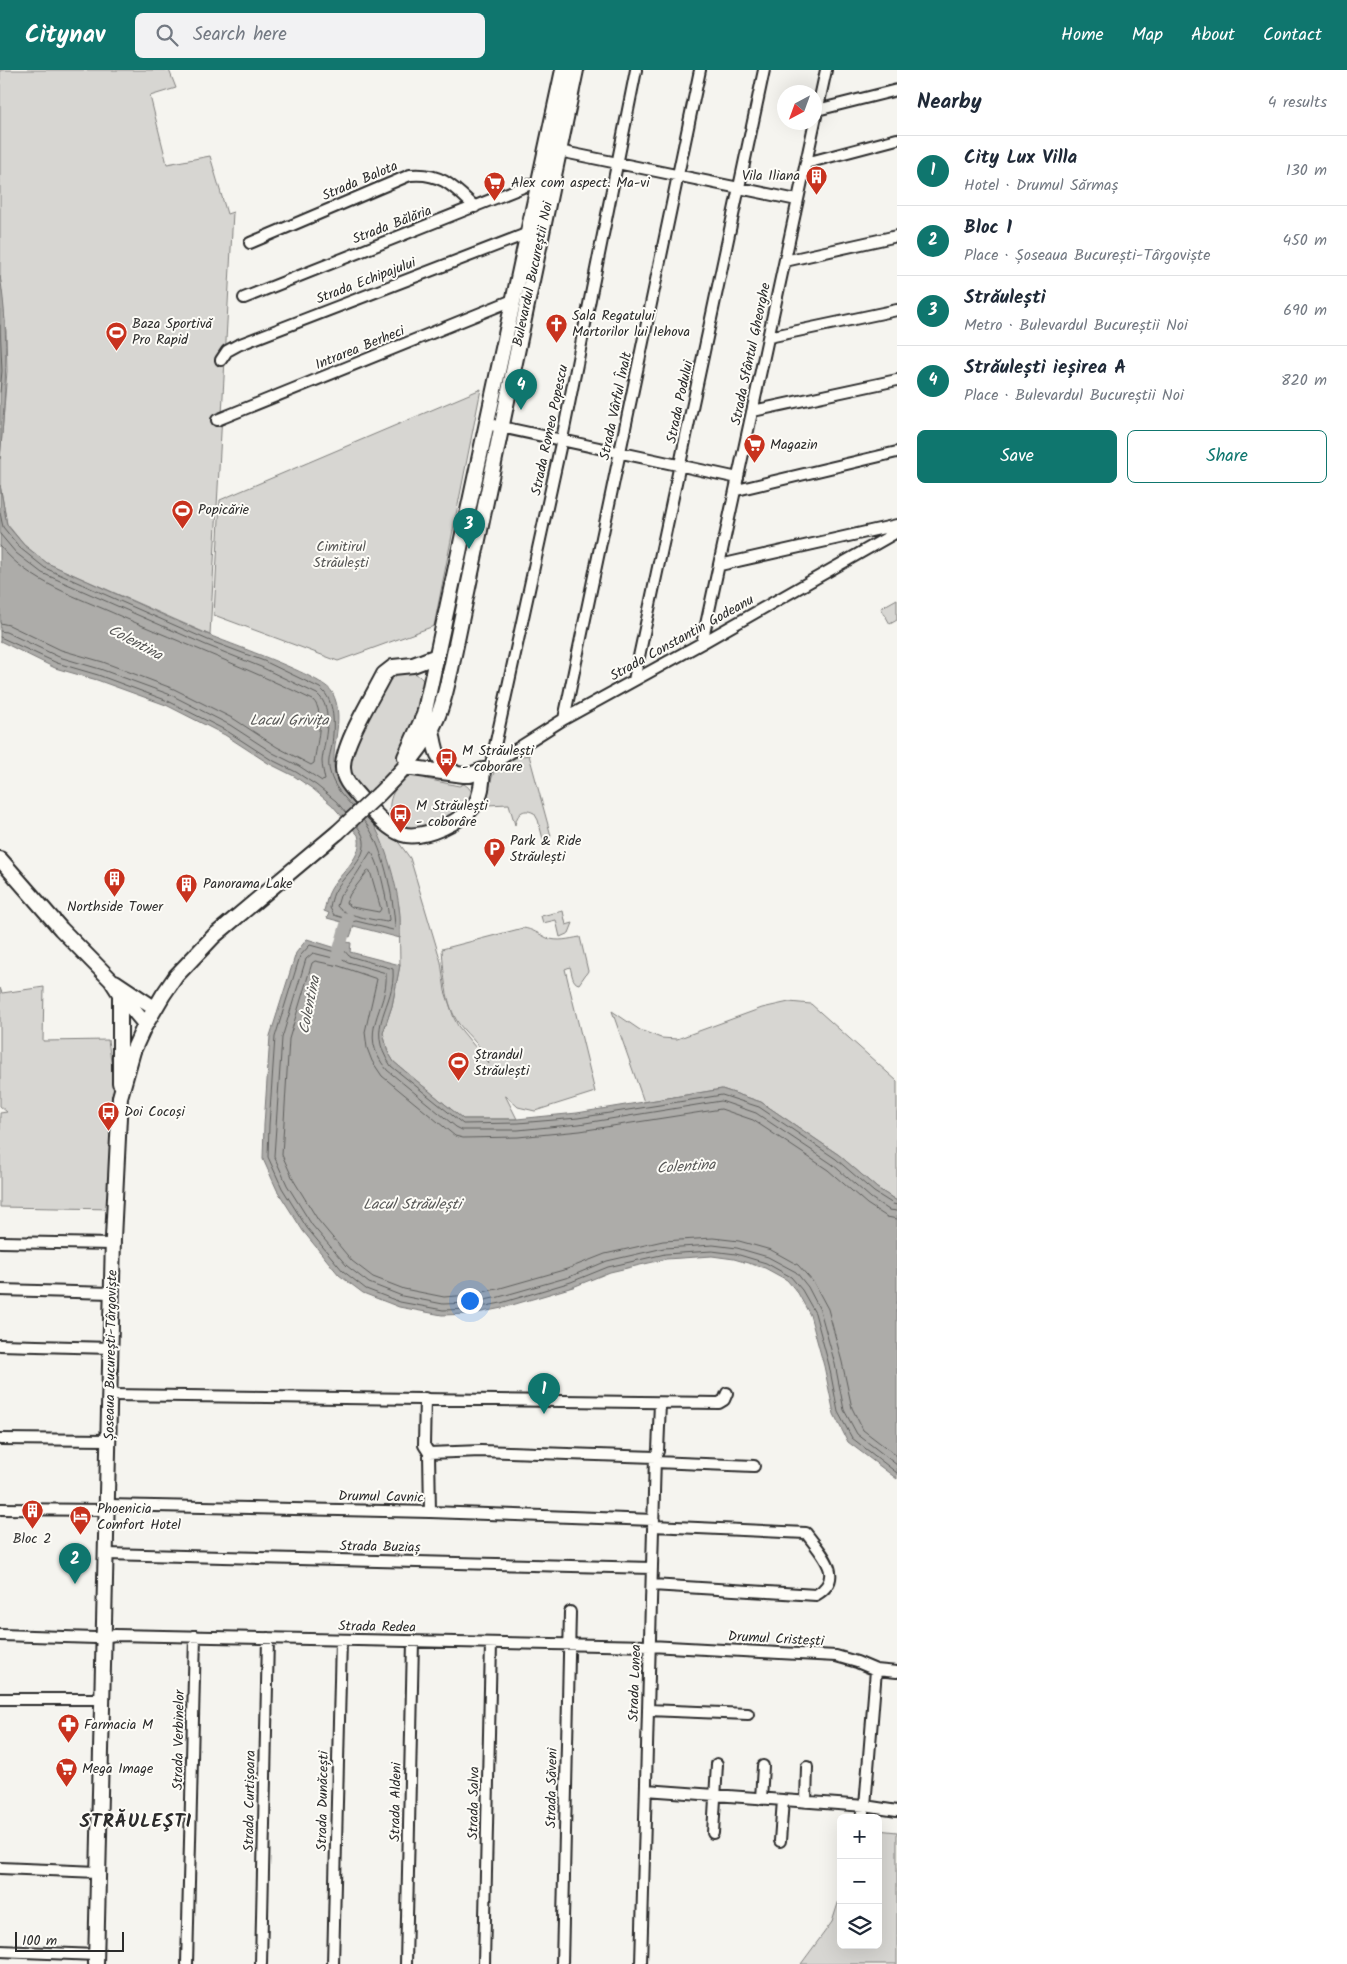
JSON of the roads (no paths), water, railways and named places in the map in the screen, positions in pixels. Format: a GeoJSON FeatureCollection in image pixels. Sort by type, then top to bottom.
{"type":"FeatureCollection","features":[{"type":"Feature","properties":{"kind":"main road","name":"Bulevardul Bucureștii Noi"},"geometry":{"type":"LineString","coordinates":[[384,789],[398,771],[419,729],[432,682],[526,234],[563,70]]}},
{"type":"Feature","properties":{"kind":"main road","name":"Bulevardul Bucureștii Noi"},"geometry":{"type":"LineString","coordinates":[[338,832],[405,768],[432,729],[438,716],[451,669],[576,70]]}},
{"type":"Feature","properties":{"kind":"main road"},"geometry":{"type":"LineString","coordinates":[[437,656],[413,665],[393,667],[384,674],[346,752],[343,769],[345,778],[379,818],[392,828],[404,834],[421,836],[432,833],[473,808],[482,788],[487,767]]}},
{"type":"Feature","properties":{"kind":"main road"},"geometry":{"type":"LineString","coordinates":[[413,665],[432,682]]}},
{"type":"Feature","properties":{"kind":"main road"},"geometry":{"type":"LineString","coordinates":[[432,729],[436,752],[440,761],[458,775]]}},
{"type":"Feature","properties":{"kind":"main road"},"geometry":{"type":"LineString","coordinates":[[405,768],[470,775],[487,767]]}},
{"type":"Feature","properties":{"kind":"main road","name":"Șoseaua București-Târgoviște"},"geometry":{"type":"LineString","coordinates":[[96,1959],[113,1244],[120,1097],[133,1052],[145,1024],[172,981],[200,949],[338,832]]}},
{"type":"Feature","properties":{"kind":"main road"},"geometry":{"type":"LineString","coordinates":[[0,859],[61,929],[111,980],[145,1024]]}},
{"type":"Feature","properties":{"kind":"main road"},"geometry":{"type":"LineString","coordinates":[[111,980],[154,1008]]}},
{"type":"Feature","properties":{"kind":"main road"},"geometry":{"type":"LineString","coordinates":[[120,994],[118,1060],[120,1097]]}},
{"type":"Feature","properties":{"kind":"street","name":"Strada Romeo Popescu"},"geometry":{"type":"LineString","coordinates":[[487,767],[562,441],[636,70]]}},
{"type":"Feature","properties":{"kind":"street","name":"Strada Vârful Înalt"},"geometry":{"type":"LineString","coordinates":[[564,719],[700,70]]}},
{"type":"Feature","properties":{"kind":"street","name":"Strada Podului"},"geometry":{"type":"LineString","coordinates":[[634,680],[764,70]]}},
{"type":"Feature","properties":{"kind":"street","name":"Strada Sfântul Gheorghe"},"geometry":{"type":"LineString","coordinates":[[822,88],[826,70]]}},
{"type":"Feature","properties":{"kind":"street"},"geometry":{"type":"LineString","coordinates":[[822,109],[897,90]]}},
{"type":"Feature","properties":{"kind":"street","name":"Strada Sfântul Gheorghe"},"geometry":{"type":"LineString","coordinates":[[702,643],[754,411],[813,130]]}},
{"type":"Feature","properties":{"kind":"street"},"geometry":{"type":"LineString","coordinates":[[806,163],[897,140]]}},
{"type":"Feature","properties":{"kind":"street"},"geometry":{"type":"LineString","coordinates":[[559,151],[797,200]]}},
{"type":"Feature","properties":{"kind":"street","name":"Strada Balota"},"geometry":{"type":"LineString","coordinates":[[250,243],[410,175],[421,174],[442,179],[475,207]]}},
{"type":"Feature","properties":{"kind":"street","name":"Strada Bălăria"},"geometry":{"type":"LineString","coordinates":[[244,298],[528,186],[552,186]]}},
{"type":"Feature","properties":{"kind":"street","name":"Strada Echipajului"},"geometry":{"type":"LineString","coordinates":[[221,360],[227,351],[238,345],[526,234]]}},
{"type":"Feature","properties":{"kind":"street"},"geometry":{"type":"LineString","coordinates":[[785,261],[897,236]]}},
{"type":"Feature","properties":{"kind":"street","name":"Intrarea Berheci"},"geometry":{"type":"LineString","coordinates":[[217,420],[513,300]]}},
{"type":"Feature","properties":{"kind":"street"},"geometry":{"type":"LineString","coordinates":[[769,337],[897,310]]}},
{"type":"Feature","properties":{"kind":"street"},"geometry":{"type":"LineString","coordinates":[[754,411],[897,380]]}},
{"type":"Feature","properties":{"kind":"street"},"geometry":{"type":"LineString","coordinates":[[487,424],[738,478]]}},
{"type":"Feature","properties":{"kind":"street"},"geometry":{"type":"LineString","coordinates":[[736,490],[897,452]]}},
{"type":"Feature","properties":{"kind":"street"},"geometry":{"type":"LineString","coordinates":[[720,565],[897,525]]}},
{"type":"Feature","properties":{"kind":"street","name":"Strada Constantin Godeanu"},"geometry":{"type":"LineString","coordinates":[[487,767],[564,719],[897,532]]}},
{"type":"Feature","properties":{"kind":"street"},"geometry":{"type":"LineString","coordinates":[[0,1242],[113,1244]]}},
{"type":"Feature","properties":{"kind":"street"},"geometry":{"type":"LineString","coordinates":[[0,1290],[112,1293]]}},
{"type":"Feature","properties":{"kind":"street"},"geometry":{"type":"LineString","coordinates":[[0,1345],[111,1348]]}},
{"type":"Feature","properties":{"kind":"street"},"geometry":{"type":"LineString","coordinates":[[110,1395],[719,1403],[724,1400],[726,1393]]}},
{"type":"Feature","properties":{"kind":"street"},"geometry":{"type":"LineString","coordinates":[[424,1398],[424,1445],[428,1453],[430,1512]]}},
{"type":"Feature","properties":{"kind":"street","name":"Strada Lonea"},"geometry":{"type":"LineString","coordinates":[[641,1964],[655,1460],[658,1451],[660,1403]]}},
{"type":"Feature","properties":{"kind":"street"},"geometry":{"type":"LineString","coordinates":[[0,1439],[109,1440]]}},
{"type":"Feature","properties":{"kind":"street"},"geometry":{"type":"LineString","coordinates":[[428,1453],[481,1451],[754,1466]]}},
{"type":"Feature","properties":{"kind":"street","name":"Drumul Cavnic"},"geometry":{"type":"LineString","coordinates":[[0,1510],[107,1508],[430,1512],[654,1523],[806,1533],[828,1563],[830,1571],[829,1583],[823,1591],[816,1595],[652,1585]]}},
{"type":"Feature","properties":{"kind":"street","name":"Strada Buziaș"},"geometry":{"type":"LineString","coordinates":[[106,1554],[652,1568]]}},
{"type":"Feature","properties":{"kind":"street","name":"Strada Săveni"},"geometry":{"type":"LineString","coordinates":[[562,1964],[570,1612]]}},
{"type":"Feature","properties":{"kind":"street","name":"Strada Redea"},"geometry":{"type":"LineString","coordinates":[[0,1635],[96,1638],[104,1636],[195,1636],[650,1646]]}},
{"type":"Feature","properties":{"kind":"street","name":"Strada Verbinelor"},"geometry":{"type":"LineString","coordinates":[[187,1964],[195,1636]]}},
{"type":"Feature","properties":{"kind":"street","name":"Strada Curtișoara"},"geometry":{"type":"LineString","coordinates":[[260,1964],[268,1638]]}},
{"type":"Feature","properties":{"kind":"street","name":"Strada Dunăcești"},"geometry":{"type":"LineString","coordinates":[[333,1964],[341,1640]]}},
{"type":"Feature","properties":{"kind":"street","name":"Strada Aldeni"},"geometry":{"type":"LineString","coordinates":[[406,1964],[413,1641]]}},
{"type":"Feature","properties":{"kind":"street","name":"Strada Salva"},"geometry":{"type":"LineString","coordinates":[[484,1964],[491,1643]]}},
{"type":"Feature","properties":{"kind":"street","name":"Drumul Cristești"},"geometry":{"type":"LineString","coordinates":[[650,1646],[836,1656],[858,1662],[876,1670],[897,1672]]}},
{"type":"Feature","properties":{"kind":"street"},"geometry":{"type":"LineString","coordinates":[[862,1814],[865,1806],[876,1670]]}},
{"type":"Feature","properties":{"kind":"street"},"geometry":{"type":"LineString","coordinates":[[0,1699],[103,1699]]}},
{"type":"Feature","properties":{"kind":"street"},"geometry":{"type":"LineString","coordinates":[[648,1710],[748,1714]]}},
{"type":"Feature","properties":{"kind":"street"},"geometry":{"type":"LineString","coordinates":[[713,1833],[717,1764]]}},
{"type":"Feature","properties":{"kind":"street"},"geometry":{"type":"LineString","coordinates":[[761,1799],[763,1766]]}},
{"type":"Feature","properties":{"kind":"street"},"geometry":{"type":"LineString","coordinates":[[806,1802],[807,1768]]}},
{"type":"Feature","properties":{"kind":"street"},"geometry":{"type":"LineString","coordinates":[[646,1790],[865,1806],[897,1811]]}},
{"type":"Feature","properties":{"kind":"street"},"geometry":{"type":"LineString","coordinates":[[780,1841],[783,1800]]}},
{"type":"Feature","properties":{"kind":"street"},"geometry":{"type":"LineString","coordinates":[[0,1868],[98,1872]]}},
{"type":"Feature","properties":{"kind":"street"},"geometry":{"type":"LineString","coordinates":[[0,1951],[96,1959]]}},
{"type":"Feature","properties":{"kind":"water"},"geometry":{"type":"Polygon","coordinates":[[[0,276],[6,345],[0,459],[0,276]]]}},
{"type":"Feature","properties":{"kind":"water","name":"Lacul Grivița"},"geometry":{"type":"Polygon","coordinates":[[[0,485],[7,525],[24,545],[47,563],[209,635],[295,669],[325,685],[332,692],[338,714],[334,760],[335,771],[341,786],[372,822],[381,840],[393,875],[398,898],[400,938],[354,926],[350,937],[339,933],[342,922],[327,918],[329,913],[324,911],[328,894],[355,857],[359,843],[358,835],[332,805],[313,789],[225,735],[166,705],[97,680],[55,668],[0,641],[0,485]]]}},
{"type":"Feature","properties":{"kind":"water","name":"Lacul Străulești"},"geometry":{"type":"Polygon","coordinates":[[[307,939],[336,948],[339,940],[351,943],[350,952],[400,965],[392,1006],[383,1033],[388,1052],[394,1062],[463,1119],[517,1119],[577,1113],[722,1089],[761,1102],[839,1155],[877,1188],[897,1201],[897,1479],[848,1442],[834,1414],[824,1366],[810,1315],[798,1293],[787,1280],[765,1268],[734,1259],[712,1256],[666,1259],[610,1272],[573,1287],[502,1308],[472,1314],[442,1315],[399,1307],[363,1293],[339,1275],[303,1231],[277,1190],[263,1159],[270,1036],[296,953],[307,939]]]}},
{"type":"Feature","properties":{"kind":"waterway","name":"Colentina"},"geometry":{"type":"LineString","coordinates":[[337,957],[348,918]]}},
{"type":"Feature","properties":{"kind":"place","name":"Vila Iliana"},"geometry":{"type":"Point","coordinates":[816,195]}},
{"type":"Feature","properties":{"kind":"place","name":"Alex com aspect. Ma-vi"},"geometry":{"type":"Point","coordinates":[495,202]}},
{"type":"Feature","properties":{"kind":"place","name":"Sala Regatului Martorilor lui Iehova"},"geometry":{"type":"Point","coordinates":[556,343]}},
{"type":"Feature","properties":{"kind":"place","name":"Baza Sportivă Pro Rapid"},"geometry":{"type":"Point","coordinates":[116,351]}},
{"type":"Feature","properties":{"kind":"place","name":"Străulești ieșirea A"},"geometry":{"type":"Point","coordinates":[521,410]}},
{"type":"Feature","properties":{"kind":"place","name":"Magazin"},"geometry":{"type":"Point","coordinates":[754,464]}},
{"type":"Feature","properties":{"kind":"place","name":"Popicărie"},"geometry":{"type":"Point","coordinates":[182,529]}},
{"type":"Feature","properties":{"kind":"place","name":"Străulești"},"geometry":{"type":"Point","coordinates":[469,549]}},
{"type":"Feature","properties":{"kind":"place","name":"M Străulești - coborare"},"geometry":{"type":"Point","coordinates":[446,778]}},
{"type":"Feature","properties":{"kind":"place","name":"M Străulești - coborâre"},"geometry":{"type":"Point","coordinates":[400,833]}},
{"type":"Feature","properties":{"kind":"place","name":"Park & Ride Străulești"},"geometry":{"type":"Point","coordinates":[494,868]}},
{"type":"Feature","properties":{"kind":"place","name":"Northside Tower"},"geometry":{"type":"Point","coordinates":[115,898]}},
{"type":"Feature","properties":{"kind":"place","name":"Panorama Lake"},"geometry":{"type":"Point","coordinates":[187,903]}},
{"type":"Feature","properties":{"kind":"place","name":"Ștrandul Străulești"},"geometry":{"type":"Point","coordinates":[458,1082]}},
{"type":"Feature","properties":{"kind":"place","name":"Doi Cocoși"},"geometry":{"type":"Point","coordinates":[108,1131]}},
{"type":"Feature","properties":{"kind":"place","name":"City Lux Villa"},"geometry":{"type":"Point","coordinates":[544,1414]}},
{"type":"Feature","properties":{"kind":"place","name":"Bloc 2"},"geometry":{"type":"Point","coordinates":[32,1530]}},
{"type":"Feature","properties":{"kind":"place","name":"Phoenicia Comfort Hotel"},"geometry":{"type":"Point","coordinates":[81,1536]}},
{"type":"Feature","properties":{"kind":"place","name":"Bloc 1"},"geometry":{"type":"Point","coordinates":[75,1584]}},
{"type":"Feature","properties":{"kind":"place","name":"Farmacia M"},"geometry":{"type":"Point","coordinates":[68,1744]}},
{"type":"Feature","properties":{"kind":"place","name":"Mega Image"},"geometry":{"type":"Point","coordinates":[66,1788]}},
{"type":"Feature","properties":{"kind":"district","name":"STRĂULEŞTI"},"geometry":{"type":"Point","coordinates":[136,1822]}},
{"type":"Feature","properties":{"kind":"park label","name":"Cimitirul Străulești"},"geometry":{"type":"Point","coordinates":[341,556]}}]}
